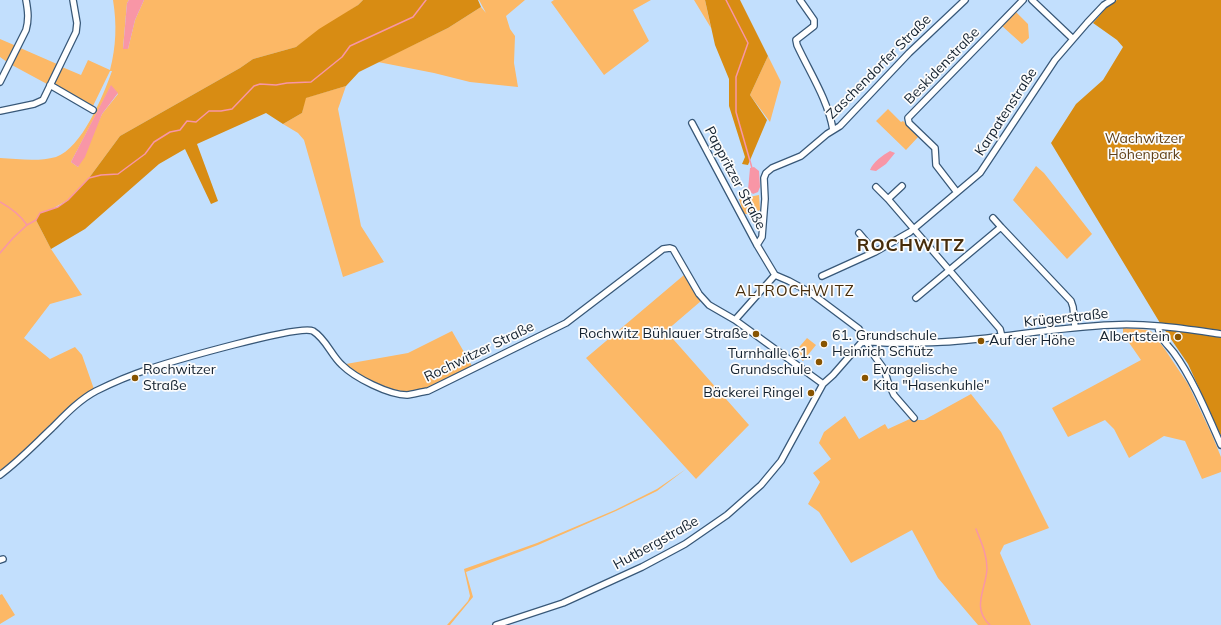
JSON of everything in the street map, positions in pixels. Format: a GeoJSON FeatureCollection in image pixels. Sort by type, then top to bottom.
{"type":"FeatureCollection","features":[{"type":"Feature","properties":{"kind":"street"},"geometry":{"type":"LineString","coordinates":[[0,82],[26,30],[28,21],[26,0]]}},
{"type":"Feature","properties":{"kind":"street"},"geometry":{"type":"LineString","coordinates":[[0,111],[39,103],[43,100],[76,32],[77,23],[73,0]]}},
{"type":"Feature","properties":{"kind":"street"},"geometry":{"type":"LineString","coordinates":[[800,0],[814,20],[814,26],[796,40],[797,45],[826,103],[831,117],[833,130]]}},
{"type":"Feature","properties":{"kind":"street","name":"Zaschendorfer Straße"},"geometry":{"type":"LineString","coordinates":[[757,245],[762,237],[765,199],[764,178],[766,173],[772,168],[801,156],[840,126],[958,2],[965,0]]}},
{"type":"Feature","properties":{"kind":"street","name":"Beskidenstraße"},"geometry":{"type":"LineString","coordinates":[[956,191],[936,165],[935,148],[909,124],[908,118],[1023,0]]}},
{"type":"Feature","properties":{"kind":"street"},"geometry":{"type":"LineString","coordinates":[[1032,0],[1074,39]]}},
{"type":"Feature","properties":{"kind":"street","name":"Karpatenstraße"},"geometry":{"type":"LineString","coordinates":[[822,276],[874,252],[913,229],[956,191],[980,173],[1054,60],[1104,5],[1112,0]]}},
{"type":"Feature","properties":{"kind":"street"},"geometry":{"type":"LineString","coordinates":[[50,85],[93,110]]}},
{"type":"Feature","properties":{"kind":"street","name":"Pappritzer Straße"},"geometry":{"type":"LineString","coordinates":[[692,122],[757,245]]}},
{"type":"Feature","properties":{"kind":"street"},"geometry":{"type":"LineString","coordinates":[[888,199],[902,186]]}},
{"type":"Feature","properties":{"kind":"street"},"geometry":{"type":"LineString","coordinates":[[876,187],[1000,329],[1002,337]]}},
{"type":"Feature","properties":{"kind":"street"},"geometry":{"type":"LineString","coordinates":[[993,218],[1071,300],[1074,307],[1076,327]]}},
{"type":"Feature","properties":{"kind":"street"},"geometry":{"type":"LineString","coordinates":[[916,298],[1001,227]]}},
{"type":"Feature","properties":{"kind":"street"},"geometry":{"type":"LineString","coordinates":[[859,234],[874,252]]}},
{"type":"Feature","properties":{"kind":"street"},"geometry":{"type":"LineString","coordinates":[[757,245],[775,275],[811,293],[859,330],[884,369],[894,395],[914,418]]}},
{"type":"Feature","properties":{"kind":"street","name":"Rochwitzer Straße"},"geometry":{"type":"LineString","coordinates":[[0,475],[18,460],[68,412],[95,392],[141,372],[159,366],[260,338],[300,330],[311,330],[320,336],[342,365],[363,381],[383,389],[406,395],[428,391],[566,323],[663,249],[673,249],[694,287],[703,299],[716,310],[735,320]]}},
{"type":"Feature","properties":{"kind":"street"},"geometry":{"type":"LineString","coordinates":[[775,275],[735,320],[823,384]]}},
{"type":"Feature","properties":{"kind":"street","name":"Krügerstraße"},"geometry":{"type":"LineString","coordinates":[[866,341],[886,343],[943,342],[1002,337],[1076,327],[1128,324],[1221,334]]}},
{"type":"Feature","properties":{"kind":"street"},"geometry":{"type":"LineString","coordinates":[[1158,327],[1161,337],[1179,362],[1192,384],[1221,445]]}},
{"type":"Feature","properties":{"kind":"street","name":"Hutbergstraße"},"geometry":{"type":"LineString","coordinates":[[496,625],[563,603],[642,567],[685,544],[727,515],[761,485],[781,460],[823,384],[833,375],[857,346],[866,341]]}},
{"type":"Feature","properties":{"kind":"shaded area"},"geometry":{"type":"Polygon","coordinates":[[[113,0],[129,0],[127,3],[123,48],[128,49],[135,20],[144,0],[363,0],[358,5],[296,47],[253,59],[240,68],[120,136],[89,178],[68,200],[36,220],[51,249],[82,295],[50,304],[24,338],[50,359],[75,347],[82,355],[95,392],[0,474],[0,158],[28,160],[49,159],[56,157],[66,152],[83,132],[97,107],[112,71],[110,71],[92,108],[56,87],[54,81],[62,67],[81,75],[88,60],[110,70],[114,52],[113,0]],[[111,86],[71,162],[78,167],[102,114],[118,94],[111,86]]]}},
{"type":"Feature","properties":{"kind":"shaded area"},"geometry":{"type":"Polygon","coordinates":[[[129,0],[144,0],[135,20],[128,49],[123,49],[127,3],[129,0]]]}},
{"type":"Feature","properties":{"kind":"shaded area"},"geometry":{"type":"Polygon","coordinates":[[[479,0],[525,0],[506,16],[510,29],[515,36],[514,63],[518,87],[470,82],[378,62],[448,28],[481,7],[486,13],[479,0]]]}},
{"type":"Feature","properties":{"kind":"shaded area"},"geometry":{"type":"Polygon","coordinates":[[[554,0],[651,0],[633,10],[649,41],[604,75],[551,2],[554,0]]]}},
{"type":"Feature","properties":{"kind":"shaded area"},"geometry":{"type":"Polygon","coordinates":[[[694,0],[705,0],[711,28],[694,0]]]}},
{"type":"Feature","properties":{"kind":"shaded area"},"geometry":{"type":"Polygon","coordinates":[[[1016,12],[1028,24],[1029,38],[1022,44],[1002,26],[1016,12]]]}},
{"type":"Feature","properties":{"kind":"shaded area"},"geometry":{"type":"Polygon","coordinates":[[[0,39],[14,45],[7,62],[0,57],[0,39]]]}},
{"type":"Feature","properties":{"kind":"shaded area"},"geometry":{"type":"Polygon","coordinates":[[[18,47],[57,64],[47,84],[10,64],[18,47]]]}},
{"type":"Feature","properties":{"kind":"shaded area"},"geometry":{"type":"Polygon","coordinates":[[[768,56],[781,82],[770,122],[750,95],[768,56]]]}},
{"type":"Feature","properties":{"kind":"shaded area"},"geometry":{"type":"Polygon","coordinates":[[[111,85],[118,93],[102,114],[85,157],[78,167],[71,162],[111,85]]]}},
{"type":"Feature","properties":{"kind":"shaded area"},"geometry":{"type":"Polygon","coordinates":[[[346,86],[338,109],[361,226],[384,262],[343,277],[304,140],[298,133],[283,124],[302,113],[305,98],[346,86]]]}},
{"type":"Feature","properties":{"kind":"shaded area"},"geometry":{"type":"Polygon","coordinates":[[[888,109],[901,122],[903,121],[919,136],[906,150],[876,121],[888,109]]]}},
{"type":"Feature","properties":{"kind":"shaded area"},"geometry":{"type":"Polygon","coordinates":[[[890,151],[895,153],[886,164],[876,171],[870,170],[881,157],[890,151]]]}},
{"type":"Feature","properties":{"kind":"shaded area"},"geometry":{"type":"Polygon","coordinates":[[[1036,166],[1044,173],[1092,234],[1067,259],[1013,200],[1036,166]]]}},
{"type":"Feature","properties":{"kind":"shaded area"},"geometry":{"type":"Polygon","coordinates":[[[754,167],[759,171],[760,187],[758,192],[753,194],[748,190],[750,168],[754,167]]]}},
{"type":"Feature","properties":{"kind":"shaded area"},"geometry":{"type":"Polygon","coordinates":[[[759,195],[760,210],[752,214],[745,214],[739,199],[759,195]]]}},
{"type":"Feature","properties":{"kind":"shaded area"},"geometry":{"type":"Polygon","coordinates":[[[684,275],[701,301],[666,331],[749,425],[696,479],[586,358],[684,275]]]}},
{"type":"Feature","properties":{"kind":"shaded area"},"geometry":{"type":"Polygon","coordinates":[[[1123,328],[1149,330],[1166,351],[1188,384],[1212,435],[1221,457],[1221,472],[1202,479],[1185,441],[1164,436],[1129,458],[1114,429],[1105,420],[1068,437],[1052,408],[1141,360],[1123,334],[1123,328]]]}},
{"type":"Feature","properties":{"kind":"shaded area"},"geometry":{"type":"Polygon","coordinates":[[[452,331],[472,366],[427,389],[406,392],[383,387],[363,378],[346,364],[408,353],[452,331]]]}},
{"type":"Feature","properties":{"kind":"shaded area"},"geometry":{"type":"Polygon","coordinates":[[[807,338],[816,345],[803,361],[794,353],[807,338]]]}},
{"type":"Feature","properties":{"kind":"shaded area"},"geometry":{"type":"Polygon","coordinates":[[[971,394],[1001,432],[1049,528],[1004,545],[1000,553],[1031,625],[978,625],[938,578],[912,530],[851,563],[819,512],[808,504],[820,482],[813,473],[831,459],[819,443],[824,432],[845,416],[859,439],[885,424],[888,429],[912,418],[924,420],[971,394]]]}},
{"type":"Feature","properties":{"kind":"shaded area"},"geometry":{"type":"Polygon","coordinates":[[[686,469],[657,491],[616,511],[538,545],[466,572],[473,597],[450,625],[447,625],[468,601],[470,596],[464,569],[537,543],[615,510],[657,489],[686,469]]]}},
{"type":"Feature","properties":{"kind":"shaded area"},"geometry":{"type":"Polygon","coordinates":[[[2,594],[15,615],[0,624],[0,595],[2,594]]]}},
{"type":"Feature","properties":{"kind":"green space"},"geometry":{"type":"Polygon","coordinates":[[[363,0],[478,0],[481,7],[448,28],[359,72],[346,86],[306,98],[302,113],[283,124],[266,113],[197,144],[218,201],[211,204],[185,149],[159,164],[85,229],[51,249],[36,220],[40,213],[58,207],[68,200],[89,178],[120,136],[240,68],[253,59],[296,47],[319,29],[358,5],[363,0]]]}},
{"type":"Feature","properties":{"kind":"green space"},"geometry":{"type":"Polygon","coordinates":[[[705,0],[740,0],[768,56],[750,95],[767,120],[748,165],[742,164],[745,157],[729,106],[729,79],[715,45],[705,0]]]}},
{"type":"Feature","properties":{"kind":"green space","name":"Wachwitzer Höhenpark"},"geometry":{"type":"Polygon","coordinates":[[[1117,0],[1221,0],[1221,436],[1188,364],[1160,323],[1051,143],[1076,104],[1103,80],[1123,47],[1117,40],[1093,23],[1106,8],[1117,0]]]}},
{"type":"Feature","properties":{"kind":"waterway"},"geometry":{"type":"LineString","coordinates":[[0,202],[15,212],[27,225],[36,220],[40,213],[58,207],[68,200],[89,178],[101,175],[118,174],[145,154],[154,142],[170,132],[180,130],[187,121],[196,122],[209,111],[232,109],[254,86],[260,84],[276,85],[311,82],[342,57],[350,46],[413,17],[426,0]]}},
{"type":"Feature","properties":{"kind":"waterway"},"geometry":{"type":"LineString","coordinates":[[726,0],[748,43],[736,77],[736,112],[752,168]]}},
{"type":"Feature","properties":{"kind":"waterway"},"geometry":{"type":"LineString","coordinates":[[0,253],[27,225]]}},
{"type":"Feature","properties":{"kind":"waterway"},"geometry":{"type":"LineString","coordinates":[[976,529],[987,564],[980,605],[981,612],[984,619],[990,625]]}},
{"type":"Feature","properties":{"kind":"place","name":"Rochwitz Bühlauer Straße"},"geometry":{"type":"Point","coordinates":[756,334]}},
{"type":"Feature","properties":{"kind":"place","name":"Albertstein"},"geometry":{"type":"Point","coordinates":[1178,337]}},
{"type":"Feature","properties":{"kind":"place","name":"Auf der Höhe"},"geometry":{"type":"Point","coordinates":[981,341]}},
{"type":"Feature","properties":{"kind":"place","name":"61. Grundschule Heinrich Schütz"},"geometry":{"type":"Point","coordinates":[824,344]}},
{"type":"Feature","properties":{"kind":"place","name":"Turnhalle 61. Grundschule"},"geometry":{"type":"Point","coordinates":[819,362]}},
{"type":"Feature","properties":{"kind":"place","name":"Rochwitzer Straße"},"geometry":{"type":"Point","coordinates":[135,378]}},
{"type":"Feature","properties":{"kind":"place","name":"Evangelische Kita \"Hasenkuhle\""},"geometry":{"type":"Point","coordinates":[865,378]}},
{"type":"Feature","properties":{"kind":"place","name":"Bäckerei Ringel"},"geometry":{"type":"Point","coordinates":[811,393]}},
{"type":"Feature","properties":{"kind":"district","name":"ROCHWITZ"},"geometry":{"type":"Point","coordinates":[911,246]}},
{"type":"Feature","properties":{"kind":"district","name":"ALTROCHWITZ"},"geometry":{"type":"Point","coordinates":[795,291]}}]}
